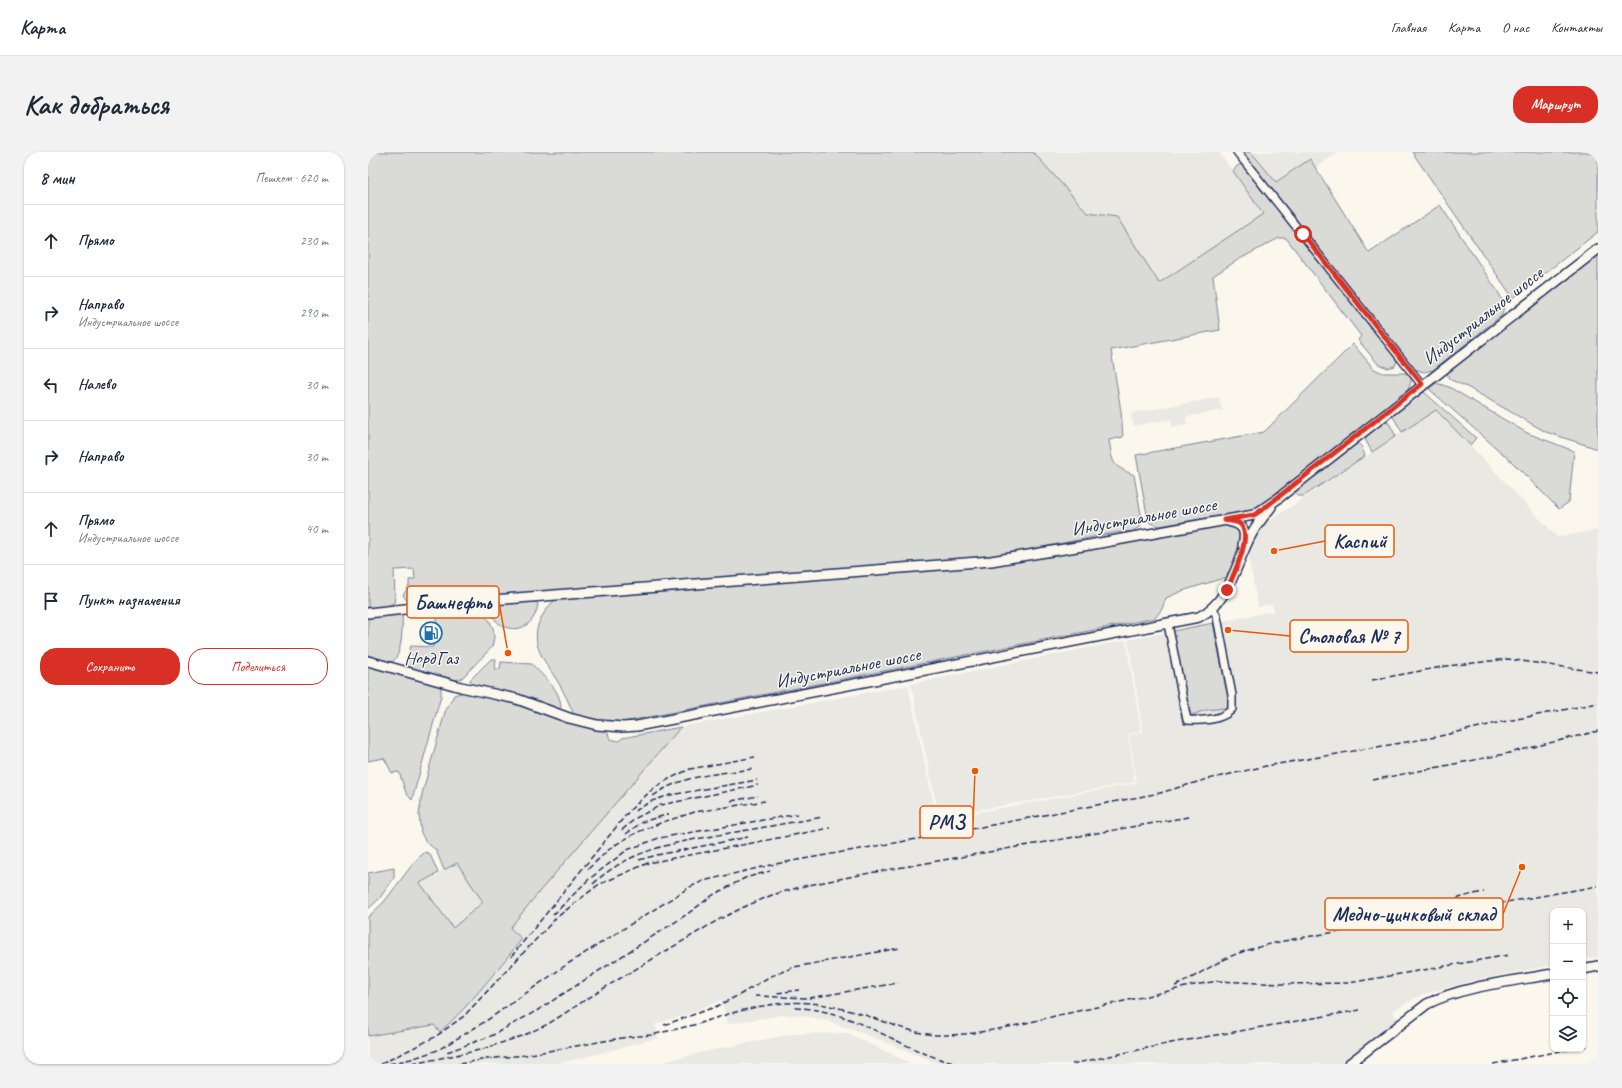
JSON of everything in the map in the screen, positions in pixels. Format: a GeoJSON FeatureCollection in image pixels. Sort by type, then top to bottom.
{"type":"FeatureCollection","features":[{"type":"Feature","properties":{"kind":"main road","name":"Индустриальное шоссе"},"geometry":{"type":"LineString","coordinates":[[368,613],[453,603],[992,561],[1254,515],[1276,500],[1422,384],[1598,249]]}},
{"type":"Feature","properties":{"kind":"main road","name":"Индустриальное шоссе"},"geometry":{"type":"LineString","coordinates":[[368,661],[461,687],[517,699],[569,718],[597,725],[623,727],[637,726],[1199,617],[1213,608],[1227,590],[1252,532],[1276,500]]}},
{"type":"Feature","properties":{"kind":"main road"},"geometry":{"type":"LineString","coordinates":[[1224,520],[1238,523],[1245,533],[1245,540],[1240,558]]}},
{"type":"Feature","properties":{"kind":"main road"},"geometry":{"type":"LineString","coordinates":[[1586,968],[1598,966]]}},
{"type":"Feature","properties":{"kind":"main road"},"geometry":{"type":"LineString","coordinates":[[1349,1064],[1427,1004],[1441,997],[1460,991],[1550,975]]}},
{"type":"Feature","properties":{"kind":"street"},"geometry":{"type":"LineString","coordinates":[[1237,152],[1422,384]]}},
{"type":"Feature","properties":{"kind":"street"},"geometry":{"type":"LineString","coordinates":[[1168,624],[1187,720],[1196,721],[1226,716],[1232,710],[1232,696],[1213,608]]}},
{"type":"Feature","properties":{"kind":"shaded area"},"geometry":{"type":"Polygon","coordinates":[[[368,152],[1033,152],[1088,213],[1117,217],[1159,283],[1263,214],[1233,171],[1241,164],[1397,360],[1395,366],[1388,368],[1378,364],[1358,340],[1361,336],[1286,238],[1279,238],[1236,261],[1213,276],[1220,330],[1111,350],[1121,411],[1123,437],[1109,440],[1114,463],[1121,469],[1134,475],[1142,520],[1140,527],[1133,531],[1114,533],[1007,554],[980,557],[414,603],[407,601],[403,595],[409,586],[409,580],[415,579],[414,569],[394,570],[394,603],[388,606],[368,609],[368,152]]]}},
{"type":"Feature","properties":{"kind":"shaded area"},"geometry":{"type":"Polygon","coordinates":[[[1033,152],[1219,152],[1263,214],[1159,283],[1117,217],[1088,213],[1033,152]]]}},
{"type":"Feature","properties":{"kind":"shaded area"},"geometry":{"type":"Polygon","coordinates":[[[1243,152],[1251,152],[1276,182],[1310,159],[1369,253],[1440,205],[1500,295],[1504,306],[1502,315],[1433,370],[1424,372],[1414,369],[1346,286],[1243,152]]]}},
{"type":"Feature","properties":{"kind":"shaded area"},"geometry":{"type":"Polygon","coordinates":[[[1251,152],[1339,152],[1315,168],[1309,159],[1276,182],[1251,152]]]}},
{"type":"Feature","properties":{"kind":"shaded area"},"geometry":{"type":"Polygon","coordinates":[[[1412,152],[1598,152],[1598,232],[1513,298],[1412,152]]]}},
{"type":"Feature","properties":{"kind":"shaded area"},"geometry":{"type":"Polygon","coordinates":[[[1598,254],[1598,449],[1546,432],[1467,387],[1449,379],[1447,372],[1598,254]]]}},
{"type":"Feature","properties":{"kind":"shaded area"},"geometry":{"type":"Polygon","coordinates":[[[1353,344],[1374,369],[1383,373],[1407,373],[1411,376],[1411,382],[1408,390],[1265,505],[1254,510],[1159,526],[1150,523],[1148,520],[1136,455],[1264,432],[1353,344]]]}},
{"type":"Feature","properties":{"kind":"shaded area"},"geometry":{"type":"Polygon","coordinates":[[[1436,383],[1449,387],[1527,433],[1574,451],[1569,502],[1559,509],[1511,461],[1429,389],[1436,383]]]}},
{"type":"Feature","properties":{"kind":"shaded area"},"geometry":{"type":"Polygon","coordinates":[[[1424,392],[1476,438],[1470,445],[1436,410],[1402,432],[1392,415],[1424,392]]]}},
{"type":"Feature","properties":{"kind":"shaded area"},"geometry":{"type":"Polygon","coordinates":[[[1219,397],[1222,410],[1186,417],[1187,424],[1172,427],[1171,419],[1134,426],[1131,416],[1132,413],[1219,397]]]}},
{"type":"Feature","properties":{"kind":"shaded area"},"geometry":{"type":"Polygon","coordinates":[[[1436,409],[1557,537],[1598,530],[1598,957],[1586,959],[1586,908],[1550,908],[1550,966],[1471,981],[1421,995],[1392,1011],[1398,1019],[1339,1064],[939,1064],[865,1034],[828,1021],[805,1016],[782,1015],[728,1024],[721,1000],[688,1014],[655,1024],[658,1038],[553,1064],[368,1064],[368,1036],[435,1025],[455,1018],[485,985],[522,940],[510,929],[539,892],[681,727],[908,685],[937,820],[1137,783],[1129,735],[1143,732],[1128,640],[1274,611],[1272,604],[1258,607],[1249,560],[1251,543],[1265,524],[1436,409]]]}},
{"type":"Feature","properties":{"kind":"shaded area"},"geometry":{"type":"Polygon","coordinates":[[[1383,422],[1389,423],[1396,436],[1372,452],[1365,439],[1367,435],[1383,422]]]}},
{"type":"Feature","properties":{"kind":"shaded area"},"geometry":{"type":"Polygon","coordinates":[[[1356,443],[1361,445],[1365,456],[1304,496],[1298,496],[1295,492],[1356,443]]]}},
{"type":"Feature","properties":{"kind":"shaded area"},"geometry":{"type":"Polygon","coordinates":[[[1224,523],[1238,528],[1239,534],[1237,552],[1227,577],[1182,591],[1166,598],[1162,609],[1155,618],[623,722],[600,720],[574,715],[558,682],[544,660],[537,645],[536,637],[540,620],[547,608],[557,598],[988,564],[1224,523]]]}},
{"type":"Feature","properties":{"kind":"shaded area"},"geometry":{"type":"Polygon","coordinates":[[[533,600],[538,604],[534,617],[527,625],[518,628],[509,628],[501,625],[495,619],[492,611],[494,602],[533,600]]]}},
{"type":"Feature","properties":{"kind":"shaded area"},"geometry":{"type":"Polygon","coordinates":[[[473,605],[489,620],[493,628],[494,637],[492,647],[462,678],[456,680],[404,666],[411,646],[433,647],[438,613],[442,609],[473,605]]]}},
{"type":"Feature","properties":{"kind":"shaded area"},"geometry":{"type":"Polygon","coordinates":[[[398,612],[402,615],[402,626],[401,642],[397,656],[390,662],[368,656],[368,616],[398,612]]]}},
{"type":"Feature","properties":{"kind":"shaded area"},"geometry":{"type":"Polygon","coordinates":[[[1213,623],[1229,704],[1226,708],[1206,710],[1189,716],[1173,631],[1213,623]]]}},
{"type":"Feature","properties":{"kind":"shaded area"},"geometry":{"type":"Polygon","coordinates":[[[1126,640],[1141,731],[1128,734],[1135,782],[939,817],[911,684],[1126,640]]]}},
{"type":"Feature","properties":{"kind":"shaded area"},"geometry":{"type":"Polygon","coordinates":[[[491,659],[496,659],[495,669],[500,669],[501,662],[532,664],[554,688],[558,694],[561,707],[558,710],[472,685],[470,680],[491,659]]]}},
{"type":"Feature","properties":{"kind":"shaded area"},"geometry":{"type":"Polygon","coordinates":[[[368,665],[438,683],[441,688],[441,696],[412,800],[406,793],[399,772],[392,773],[384,758],[368,761],[368,665]]]}},
{"type":"Feature","properties":{"kind":"shaded area"},"geometry":{"type":"Polygon","coordinates":[[[468,691],[607,731],[610,739],[619,741],[622,738],[681,727],[539,892],[510,928],[522,939],[483,987],[440,1032],[434,1025],[368,1036],[368,917],[384,902],[415,861],[425,852],[430,854],[438,873],[420,883],[453,928],[483,902],[457,863],[444,870],[436,850],[426,842],[421,833],[419,814],[422,794],[445,712],[454,695],[468,691]]]}},
{"type":"Feature","properties":{"kind":"shaded area"},"geometry":{"type":"Polygon","coordinates":[[[457,863],[483,902],[453,929],[420,883],[457,863]]]}},
{"type":"Feature","properties":{"kind":"shaded area"},"geometry":{"type":"Polygon","coordinates":[[[394,868],[394,878],[379,899],[368,909],[368,873],[394,868]]]}},
{"type":"Feature","properties":{"kind":"shaded area"},"geometry":{"type":"Polygon","coordinates":[[[847,1033],[912,1064],[654,1064],[712,1050],[793,1034],[847,1033]]]}},
{"type":"Feature","properties":{"kind":"railway"},"geometry":{"type":"LineString","coordinates":[[1372,680],[1447,666],[1508,659],[1598,672]]}},
{"type":"Feature","properties":{"kind":"railway"},"geometry":{"type":"LineString","coordinates":[[389,1064],[411,1059],[438,1050],[486,1021],[569,963],[690,887],[703,881],[775,864],[934,836],[1160,793],[1204,780],[1266,766],[1436,737],[1598,703]]}},
{"type":"Feature","properties":{"kind":"railway"},"geometry":{"type":"LineString","coordinates":[[1373,780],[1505,754],[1598,731]]}},
{"type":"Feature","properties":{"kind":"railway"},"geometry":{"type":"LineString","coordinates":[[511,957],[630,810],[654,788],[690,769],[755,757]]}},
{"type":"Feature","properties":{"kind":"railway"},"geometry":{"type":"LineString","coordinates":[[653,796],[675,784],[700,776],[752,769]]}},
{"type":"Feature","properties":{"kind":"railway"},"geometry":{"type":"LineString","coordinates":[[635,811],[652,801],[670,795],[757,780]]}},
{"type":"Feature","properties":{"kind":"railway"},"geometry":{"type":"LineString","coordinates":[[622,830],[636,818],[661,805],[758,785]]}},
{"type":"Feature","properties":{"kind":"railway"},"geometry":{"type":"LineString","coordinates":[[731,801],[758,796]]}},
{"type":"Feature","properties":{"kind":"railway"},"geometry":{"type":"LineString","coordinates":[[588,869],[613,846],[638,832],[663,822],[695,812],[765,801]]}},
{"type":"Feature","properties":{"kind":"railway"},"geometry":{"type":"LineString","coordinates":[[626,834],[642,822],[669,814]]}},
{"type":"Feature","properties":{"kind":"railway"},"geometry":{"type":"LineString","coordinates":[[553,915],[588,880],[627,850],[659,838],[798,814]]}},
{"type":"Feature","properties":{"kind":"railway"},"geometry":{"type":"LineString","coordinates":[[593,884],[624,862],[657,848],[675,843],[823,817]]}},
{"type":"Feature","properties":{"kind":"railway"},"geometry":{"type":"LineString","coordinates":[[412,1064],[480,1050],[522,1036],[548,1024],[609,985],[718,920],[772,895],[804,886],[875,872],[1188,817]]}},
{"type":"Feature","properties":{"kind":"railway"},"geometry":{"type":"LineString","coordinates":[[381,1064],[435,1037],[464,1016],[556,918],[598,885],[648,863],[830,828]]}},
{"type":"Feature","properties":{"kind":"railway"},"geometry":{"type":"LineString","coordinates":[[639,860],[748,837]]}},
{"type":"Feature","properties":{"kind":"railway"},"geometry":{"type":"LineString","coordinates":[[447,1052],[491,1036],[538,1010],[686,915],[713,895],[745,878],[770,871]]}},
{"type":"Feature","properties":{"kind":"railway"},"geometry":{"type":"LineString","coordinates":[[1410,919],[1598,886]]}},
{"type":"Feature","properties":{"kind":"railway"},"geometry":{"type":"LineString","coordinates":[[1175,986],[1225,959],[1242,952],[1293,939],[1393,921],[1457,898],[1484,892]]}},
{"type":"Feature","properties":{"kind":"railway"},"geometry":{"type":"LineString","coordinates":[[664,1025],[715,1007],[741,994],[769,977],[794,967],[900,948]]}},
{"type":"Feature","properties":{"kind":"railway"},"geometry":{"type":"LineString","coordinates":[[698,1024],[724,1015],[768,1005],[782,1003],[810,1003],[858,1013],[920,1033],[956,1035],[999,1029],[1194,985],[1218,981],[1281,984],[1349,983],[1509,955]]}},
{"type":"Feature","properties":{"kind":"railway"},"geometry":{"type":"LineString","coordinates":[[755,996],[809,998],[898,983]]}},
{"type":"Feature","properties":{"kind":"railway"},"geometry":{"type":"LineString","coordinates":[[777,993],[799,990]]}},
{"type":"Feature","properties":{"kind":"railway"},"geometry":{"type":"LineString","coordinates":[[795,1008],[817,1010],[837,1015],[917,1050],[958,1064]]}},
{"type":"Feature","properties":{"kind":"railway"},"geometry":{"type":"LineString","coordinates":[[1072,1064],[1176,1042],[1360,1010]]}},
{"type":"Feature","properties":{"kind":"railway"},"geometry":{"type":"LineString","coordinates":[[459,1064],[525,1055],[627,1037],[651,1035],[702,1023]]}},
{"type":"Feature","properties":{"kind":"railway"},"geometry":{"type":"LineString","coordinates":[[1493,1064],[1555,1052]]}},
{"type":"Feature","properties":{"kind":"place","name":"Каспий"},"geometry":{"type":"Point","coordinates":[1274,551]}},
{"type":"Feature","properties":{"kind":"place","name":"Столовая № 7"},"geometry":{"type":"Point","coordinates":[1228,630]}},
{"type":"Feature","properties":{"kind":"place","name":"НордГаз"},"geometry":{"type":"Point","coordinates":[431,633]}},
{"type":"Feature","properties":{"kind":"place","name":"Башнефть"},"geometry":{"type":"Point","coordinates":[508,653]}},
{"type":"Feature","properties":{"kind":"place","name":"РМЗ"},"geometry":{"type":"Point","coordinates":[975,771]}},
{"type":"Feature","properties":{"kind":"place","name":"Медно-цинковый склад"},"geometry":{"type":"Point","coordinates":[1522,867]}},
{"type":"Feature","properties":{"kind":"route"},"geometry":{"type":"LineString","coordinates":[[1227,590],[1240,558],[1245,540],[1245,533],[1238,523],[1224,520],[1254,515],[1263,509],[1422,384],[1382,336],[1303,234]]}}]}
